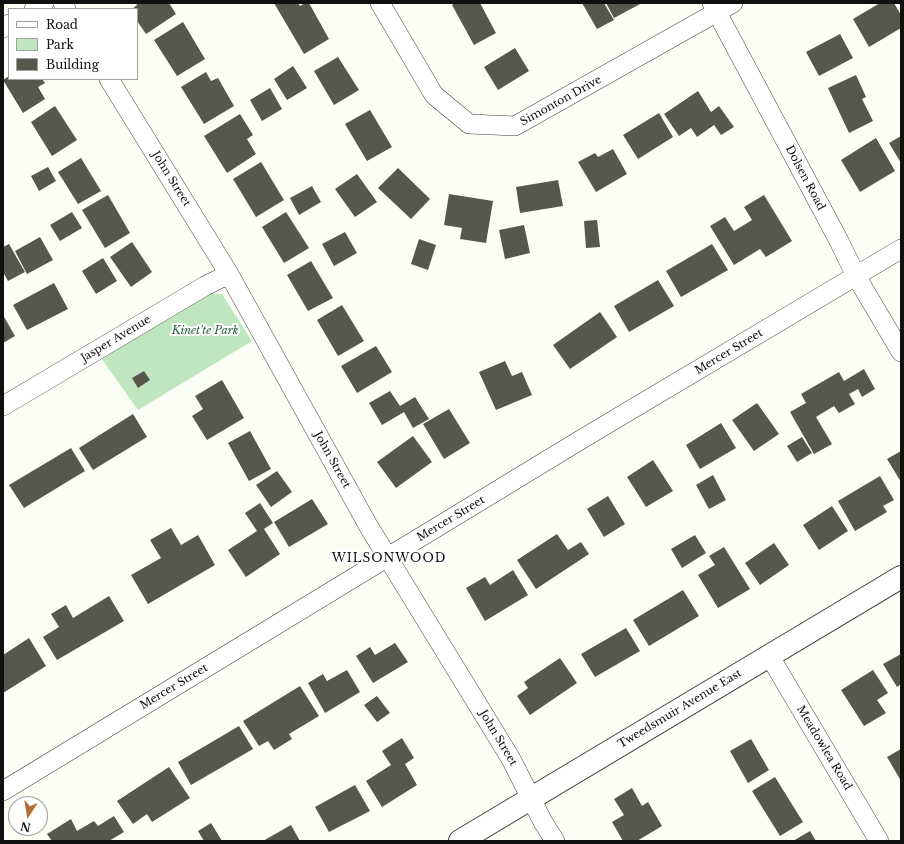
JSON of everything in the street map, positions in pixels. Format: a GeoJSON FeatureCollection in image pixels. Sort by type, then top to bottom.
{"type":"FeatureCollection","features":[{"type":"Feature","properties":{"kind":"street","name":"Simonton Drive"},"geometry":{"type":"LineString","coordinates":[[380,3],[434,95],[469,124],[515,126],[720,6]]}},
{"type":"Feature","properties":{"kind":"street","name":"Dolsen Road"},"geometry":{"type":"LineString","coordinates":[[720,6],[856,276],[901,352]]}},
{"type":"Feature","properties":{"kind":"street","name":"John Street"},"geometry":{"type":"LineString","coordinates":[[110,80],[230,274],[369,527],[511,759],[543,822],[555,841]]}},
{"type":"Feature","properties":{"kind":"street","name":"Mercer Street"},"geometry":{"type":"LineString","coordinates":[[3,791],[587,436],[901,249]]}},
{"type":"Feature","properties":{"kind":"street","name":"Jasper Avenue"},"geometry":{"type":"LineString","coordinates":[[3,406],[205,286],[230,274]]}},
{"type":"Feature","properties":{"kind":"street","name":"Tweedsmuir Avenue East"},"geometry":{"type":"LineString","coordinates":[[460,841],[901,577]]}},
{"type":"Feature","properties":{"kind":"street","name":"Meadowlea Road"},"geometry":{"type":"LineString","coordinates":[[769,655],[879,841]]}},
{"type":"Feature","properties":{"kind":"green space","name":"Kinet'te Park"},"geometry":{"type":"Polygon","coordinates":[[[205,293],[222,294],[252,341],[138,410],[101,358],[205,293]]]}},
{"type":"Feature","properties":{"kind":"building"},"geometry":{"type":"Polygon","coordinates":[[[136,3],[169,3],[176,14],[146,34],[138,22],[138,8],[133,8],[137,5],[136,3]]]}},
{"type":"Feature","properties":{"kind":"building"},"geometry":{"type":"Polygon","coordinates":[[[274,3],[298,3],[300,6],[305,3],[309,3],[329,39],[304,54],[274,3]]]}},
{"type":"Feature","properties":{"kind":"building"},"geometry":{"type":"Polygon","coordinates":[[[455,3],[480,3],[496,33],[474,45],[452,5],[455,3]]]}},
{"type":"Feature","properties":{"kind":"building"},"geometry":{"type":"Polygon","coordinates":[[[582,3],[604,3],[614,20],[597,29],[582,3]]]}},
{"type":"Feature","properties":{"kind":"building"},"geometry":{"type":"Polygon","coordinates":[[[606,3],[642,3],[614,18],[606,3]]]}},
{"type":"Feature","properties":{"kind":"building"},"geometry":{"type":"Polygon","coordinates":[[[880,3],[894,3],[901,15],[901,28],[869,47],[853,19],[880,3]]]}},
{"type":"Feature","properties":{"kind":"building"},"geometry":{"type":"Polygon","coordinates":[[[183,22],[205,59],[177,76],[154,40],[183,22]]]}},
{"type":"Feature","properties":{"kind":"building"},"geometry":{"type":"Polygon","coordinates":[[[840,34],[853,58],[819,76],[806,52],[840,34]]]}},
{"type":"Feature","properties":{"kind":"building"},"geometry":{"type":"Polygon","coordinates":[[[515,48],[529,71],[498,90],[484,67],[515,48]]]}},
{"type":"Feature","properties":{"kind":"building"},"geometry":{"type":"Polygon","coordinates":[[[338,57],[359,90],[334,105],[314,71],[338,57]]]}},
{"type":"Feature","properties":{"kind":"building"},"geometry":{"type":"Polygon","coordinates":[[[293,66],[307,88],[287,100],[274,79],[293,66]]]}},
{"type":"Feature","properties":{"kind":"building"},"geometry":{"type":"Polygon","coordinates":[[[206,72],[211,81],[218,78],[234,106],[204,124],[181,87],[206,72]]]}},
{"type":"Feature","properties":{"kind":"building"},"geometry":{"type":"Polygon","coordinates":[[[856,75],[866,97],[862,99],[873,121],[849,133],[828,88],[856,75]]]}},
{"type":"Feature","properties":{"kind":"building"},"geometry":{"type":"Polygon","coordinates":[[[8,77],[8,80],[43,80],[45,83],[38,87],[45,99],[23,113],[3,80],[8,77]]]}},
{"type":"Feature","properties":{"kind":"building"},"geometry":{"type":"Polygon","coordinates":[[[270,88],[282,109],[262,121],[250,100],[270,88]]]}},
{"type":"Feature","properties":{"kind":"building"},"geometry":{"type":"Polygon","coordinates":[[[698,91],[711,112],[719,106],[734,127],[721,135],[714,125],[697,137],[691,128],[679,136],[664,114],[698,91]]]}},
{"type":"Feature","properties":{"kind":"building"},"geometry":{"type":"Polygon","coordinates":[[[55,106],[77,140],[52,156],[31,122],[55,106]]]}},
{"type":"Feature","properties":{"kind":"building"},"geometry":{"type":"Polygon","coordinates":[[[370,110],[392,147],[367,161],[345,124],[370,110]]]}},
{"type":"Feature","properties":{"kind":"building"},"geometry":{"type":"Polygon","coordinates":[[[659,113],[673,137],[638,159],[623,135],[659,113]]]}},
{"type":"Feature","properties":{"kind":"building"},"geometry":{"type":"Polygon","coordinates":[[[240,114],[253,135],[247,139],[256,154],[227,173],[204,136],[240,114]]]}},
{"type":"Feature","properties":{"kind":"building"},"geometry":{"type":"Polygon","coordinates":[[[901,136],[901,163],[889,143],[901,136]]]}},
{"type":"Feature","properties":{"kind":"building"},"geometry":{"type":"Polygon","coordinates":[[[876,138],[895,171],[860,192],[841,160],[876,138]]]}},
{"type":"Feature","properties":{"kind":"building"},"geometry":{"type":"Polygon","coordinates":[[[613,149],[627,174],[596,192],[578,162],[595,153],[598,157],[613,149]]]}},
{"type":"Feature","properties":{"kind":"building"},"geometry":{"type":"Polygon","coordinates":[[[81,158],[101,191],[78,204],[58,172],[81,158]]]}},
{"type":"Feature","properties":{"kind":"building"},"geometry":{"type":"Polygon","coordinates":[[[261,162],[284,200],[256,217],[233,179],[261,162]]]}},
{"type":"Feature","properties":{"kind":"building"},"geometry":{"type":"Polygon","coordinates":[[[48,167],[56,181],[39,191],[31,176],[48,167]]]}},
{"type":"Feature","properties":{"kind":"building"},"geometry":{"type":"Polygon","coordinates":[[[398,168],[430,199],[411,219],[378,188],[398,168]]]}},
{"type":"Feature","properties":{"kind":"building"},"geometry":{"type":"Polygon","coordinates":[[[357,174],[377,202],[355,217],[335,189],[357,174]]]}},
{"type":"Feature","properties":{"kind":"building"},"geometry":{"type":"Polygon","coordinates":[[[558,180],[563,206],[520,213],[516,187],[558,180]]]}},
{"type":"Feature","properties":{"kind":"building"},"geometry":{"type":"Polygon","coordinates":[[[312,186],[321,202],[299,215],[290,198],[312,186]]]}},
{"type":"Feature","properties":{"kind":"building"},"geometry":{"type":"Polygon","coordinates":[[[449,194],[493,201],[486,243],[460,239],[462,228],[444,225],[449,194]]]}},
{"type":"Feature","properties":{"kind":"building"},"geometry":{"type":"Polygon","coordinates":[[[108,195],[130,233],[105,248],[82,210],[108,195]]]}},
{"type":"Feature","properties":{"kind":"building"},"geometry":{"type":"Polygon","coordinates":[[[764,195],[792,241],[766,257],[760,249],[734,265],[710,226],[725,217],[734,231],[752,220],[744,207],[764,195]]]}},
{"type":"Feature","properties":{"kind":"building"},"geometry":{"type":"Polygon","coordinates":[[[72,212],[82,228],[60,241],[50,225],[72,212]]]}},
{"type":"Feature","properties":{"kind":"building"},"geometry":{"type":"Polygon","coordinates":[[[286,212],[309,248],[284,263],[262,227],[286,212]]]}},
{"type":"Feature","properties":{"kind":"building"},"geometry":{"type":"Polygon","coordinates":[[[597,220],[600,247],[586,248],[584,221],[597,220]]]}},
{"type":"Feature","properties":{"kind":"building"},"geometry":{"type":"Polygon","coordinates":[[[524,225],[530,253],[505,259],[499,230],[524,225]]]}},
{"type":"Feature","properties":{"kind":"building"},"geometry":{"type":"Polygon","coordinates":[[[345,232],[357,253],[334,266],[322,244],[345,232]]]}},
{"type":"Feature","properties":{"kind":"building"},"geometry":{"type":"Polygon","coordinates":[[[40,237],[53,260],[27,274],[15,251],[40,237]]]}},
{"type":"Feature","properties":{"kind":"building"},"geometry":{"type":"Polygon","coordinates":[[[419,239],[436,245],[428,270],[411,264],[419,239]]]}},
{"type":"Feature","properties":{"kind":"building"},"geometry":{"type":"Polygon","coordinates":[[[132,242],[152,272],[131,287],[110,257],[132,242]]]}},
{"type":"Feature","properties":{"kind":"building"},"geometry":{"type":"Polygon","coordinates":[[[9,244],[25,272],[8,281],[3,272],[3,247],[9,244]]]}},
{"type":"Feature","properties":{"kind":"building"},"geometry":{"type":"Polygon","coordinates":[[[712,244],[728,270],[681,297],[666,271],[712,244]]]}},
{"type":"Feature","properties":{"kind":"building"},"geometry":{"type":"Polygon","coordinates":[[[103,258],[117,281],[96,294],[82,271],[103,258]]]}},
{"type":"Feature","properties":{"kind":"building"},"geometry":{"type":"Polygon","coordinates":[[[311,261],[333,298],[308,311],[287,275],[311,261]]]}},
{"type":"Feature","properties":{"kind":"building"},"geometry":{"type":"Polygon","coordinates":[[[658,280],[674,306],[629,332],[614,306],[658,280]]]}},
{"type":"Feature","properties":{"kind":"building"},"geometry":{"type":"Polygon","coordinates":[[[54,283],[68,309],[27,330],[13,305],[54,283]]]}},
{"type":"Feature","properties":{"kind":"building"},"geometry":{"type":"Polygon","coordinates":[[[342,305],[364,341],[338,356],[317,320],[342,305]]]}},
{"type":"Feature","properties":{"kind":"building"},"geometry":{"type":"Polygon","coordinates":[[[600,312],[617,337],[570,369],[553,345],[600,312]]]}},
{"type":"Feature","properties":{"kind":"building"},"geometry":{"type":"Polygon","coordinates":[[[3,315],[15,336],[3,343],[3,315]]]}},
{"type":"Feature","properties":{"kind":"building"},"geometry":{"type":"Polygon","coordinates":[[[376,346],[392,372],[357,393],[341,366],[376,346]]]}},
{"type":"Feature","properties":{"kind":"building"},"geometry":{"type":"Polygon","coordinates":[[[505,361],[512,376],[522,372],[532,395],[496,410],[479,372],[505,361]]]}},
{"type":"Feature","properties":{"kind":"building"},"geometry":{"type":"Polygon","coordinates":[[[864,369],[875,389],[862,397],[858,389],[849,394],[855,404],[839,413],[834,406],[816,417],[832,444],[814,454],[790,412],[806,403],[801,394],[839,372],[844,381],[864,369]]]}},
{"type":"Feature","properties":{"kind":"building"},"geometry":{"type":"Polygon","coordinates":[[[144,371],[150,380],[138,388],[132,378],[144,371]]]}},
{"type":"Feature","properties":{"kind":"building"},"geometry":{"type":"Polygon","coordinates":[[[222,380],[244,418],[207,440],[192,416],[203,409],[195,396],[222,380]]]}},
{"type":"Feature","properties":{"kind":"building"},"geometry":{"type":"Polygon","coordinates":[[[390,391],[400,406],[415,397],[429,419],[413,428],[404,412],[382,425],[369,403],[390,391]]]}},
{"type":"Feature","properties":{"kind":"building"},"geometry":{"type":"Polygon","coordinates":[[[757,403],[779,434],[754,451],[732,420],[757,403]]]}},
{"type":"Feature","properties":{"kind":"building"},"geometry":{"type":"Polygon","coordinates":[[[449,409],[470,443],[444,459],[423,424],[449,409]]]}},
{"type":"Feature","properties":{"kind":"building"},"geometry":{"type":"Polygon","coordinates":[[[133,414],[147,437],[93,470],[79,448],[133,414]]]}},
{"type":"Feature","properties":{"kind":"building"},"geometry":{"type":"Polygon","coordinates":[[[721,423],[736,448],[700,469],[686,445],[721,423]]]}},
{"type":"Feature","properties":{"kind":"building"},"geometry":{"type":"Polygon","coordinates":[[[250,431],[271,469],[249,481],[228,443],[250,431]]]}},
{"type":"Feature","properties":{"kind":"building"},"geometry":{"type":"Polygon","coordinates":[[[413,436],[432,462],[396,488],[377,462],[413,436]]]}},
{"type":"Feature","properties":{"kind":"building"},"geometry":{"type":"Polygon","coordinates":[[[802,437],[812,453],[797,462],[787,446],[802,437]]]}},
{"type":"Feature","properties":{"kind":"building"},"geometry":{"type":"Polygon","coordinates":[[[71,448],[85,471],[24,508],[9,485],[71,448]]]}},
{"type":"Feature","properties":{"kind":"building"},"geometry":{"type":"Polygon","coordinates":[[[901,451],[901,482],[887,459],[901,451]]]}},
{"type":"Feature","properties":{"kind":"building"},"geometry":{"type":"Polygon","coordinates":[[[653,460],[673,491],[646,507],[627,477],[653,460]]]}},
{"type":"Feature","properties":{"kind":"building"},"geometry":{"type":"Polygon","coordinates":[[[277,471],[292,492],[271,507],[256,485],[277,471]]]}},
{"type":"Feature","properties":{"kind":"building"},"geometry":{"type":"Polygon","coordinates":[[[713,475],[726,500],[709,509],[696,485],[713,475]]]}},
{"type":"Feature","properties":{"kind":"building"},"geometry":{"type":"Polygon","coordinates":[[[880,476],[894,500],[883,506],[887,512],[855,531],[838,501],[880,476]]]}},
{"type":"Feature","properties":{"kind":"building"},"geometry":{"type":"Polygon","coordinates":[[[608,496],[625,524],[604,537],[587,509],[608,496]]]}},
{"type":"Feature","properties":{"kind":"building"},"geometry":{"type":"Polygon","coordinates":[[[312,499],[328,524],[289,547],[274,522],[312,499]]]}},
{"type":"Feature","properties":{"kind":"building"},"geometry":{"type":"Polygon","coordinates":[[[260,503],[273,523],[264,529],[280,554],[246,577],[228,550],[257,531],[245,513],[260,503]]]}},
{"type":"Feature","properties":{"kind":"building"},"geometry":{"type":"Polygon","coordinates":[[[832,506],[848,531],[819,550],[803,525],[832,506]]]}},
{"type":"Feature","properties":{"kind":"building"},"geometry":{"type":"Polygon","coordinates":[[[171,528],[181,545],[198,535],[215,565],[148,604],[131,575],[161,558],[150,540],[171,528]]]}},
{"type":"Feature","properties":{"kind":"building"},"geometry":{"type":"Polygon","coordinates":[[[557,534],[568,550],[581,542],[589,554],[536,589],[517,560],[557,534]]]}},
{"type":"Feature","properties":{"kind":"building"},"geometry":{"type":"Polygon","coordinates":[[[695,535],[706,553],[682,568],[671,549],[695,535]]]}},
{"type":"Feature","properties":{"kind":"building"},"geometry":{"type":"Polygon","coordinates":[[[774,543],[789,565],[760,585],[745,563],[774,543]]]}},
{"type":"Feature","properties":{"kind":"building"},"geometry":{"type":"Polygon","coordinates":[[[724,547],[750,589],[718,608],[698,575],[715,565],[709,556],[724,547]]]}},
{"type":"Feature","properties":{"kind":"building"},"geometry":{"type":"Polygon","coordinates":[[[513,570],[528,595],[485,621],[466,588],[485,577],[490,585],[513,570]]]}},
{"type":"Feature","properties":{"kind":"building"},"geometry":{"type":"Polygon","coordinates":[[[683,590],[699,616],[649,646],[633,620],[683,590]]]}},
{"type":"Feature","properties":{"kind":"building"},"geometry":{"type":"Polygon","coordinates":[[[109,596],[124,621],[57,660],[43,637],[59,627],[51,614],[66,605],[73,618],[109,596]]]}},
{"type":"Feature","properties":{"kind":"building"},"geometry":{"type":"Polygon","coordinates":[[[626,628],[640,651],[595,677],[581,654],[626,628]]]}},
{"type":"Feature","properties":{"kind":"building"},"geometry":{"type":"Polygon","coordinates":[[[29,638],[46,666],[3,693],[3,655],[29,638]]]}},
{"type":"Feature","properties":{"kind":"building"},"geometry":{"type":"Polygon","coordinates":[[[395,643],[408,662],[373,683],[356,656],[370,647],[375,655],[395,643]]]}},
{"type":"Feature","properties":{"kind":"building"},"geometry":{"type":"Polygon","coordinates":[[[901,654],[901,684],[897,687],[883,664],[901,654]]]}},
{"type":"Feature","properties":{"kind":"building"},"geometry":{"type":"Polygon","coordinates":[[[560,658],[577,683],[530,715],[517,696],[528,688],[524,682],[560,658]]]}},
{"type":"Feature","properties":{"kind":"building"},"geometry":{"type":"Polygon","coordinates":[[[347,670],[360,692],[325,713],[308,683],[323,674],[327,681],[347,670]]]}},
{"type":"Feature","properties":{"kind":"building"},"geometry":{"type":"Polygon","coordinates":[[[873,670],[888,693],[877,700],[886,713],[864,726],[841,690],[873,670]]]}},
{"type":"Feature","properties":{"kind":"building"},"geometry":{"type":"Polygon","coordinates":[[[300,686],[319,716],[289,734],[292,739],[274,750],[268,741],[259,746],[243,721],[300,686]]]}},
{"type":"Feature","properties":{"kind":"building"},"geometry":{"type":"Polygon","coordinates":[[[377,696],[390,713],[377,722],[364,705],[377,696]]]}},
{"type":"Feature","properties":{"kind":"building"},"geometry":{"type":"Polygon","coordinates":[[[239,726],[253,749],[191,785],[178,762],[239,726]]]}},
{"type":"Feature","properties":{"kind":"building"},"geometry":{"type":"Polygon","coordinates":[[[402,738],[414,758],[405,764],[417,785],[382,807],[366,781],[391,765],[382,751],[402,738]]]}},
{"type":"Feature","properties":{"kind":"building"},"geometry":{"type":"Polygon","coordinates":[[[751,739],[769,770],[748,783],[730,751],[751,739]]]}},
{"type":"Feature","properties":{"kind":"building"},"geometry":{"type":"Polygon","coordinates":[[[901,749],[901,781],[887,757],[901,749]]]}},
{"type":"Feature","properties":{"kind":"building"},"geometry":{"type":"Polygon","coordinates":[[[169,767],[190,798],[152,822],[147,814],[133,824],[117,801],[169,767]]]}},
{"type":"Feature","properties":{"kind":"building"},"geometry":{"type":"Polygon","coordinates":[[[775,777],[803,822],[780,836],[752,791],[775,777]]]}},
{"type":"Feature","properties":{"kind":"building"},"geometry":{"type":"Polygon","coordinates":[[[355,785],[370,811],[329,832],[315,807],[355,785]]]}},
{"type":"Feature","properties":{"kind":"building"},"geometry":{"type":"Polygon","coordinates":[[[632,788],[642,806],[648,802],[662,826],[637,841],[623,841],[612,822],[624,815],[614,799],[632,788]]]}},
{"type":"Feature","properties":{"kind":"building"},"geometry":{"type":"Polygon","coordinates":[[[114,816],[124,832],[109,841],[52,841],[48,835],[48,833],[71,819],[77,831],[94,821],[98,826],[114,816]]]}},
{"type":"Feature","properties":{"kind":"building"},"geometry":{"type":"Polygon","coordinates":[[[211,823],[222,841],[204,841],[198,831],[211,823]]]}},
{"type":"Feature","properties":{"kind":"building"},"geometry":{"type":"Polygon","coordinates":[[[291,825],[300,841],[263,841],[291,825]]]}},
{"type":"Feature","properties":{"kind":"building"},"geometry":{"type":"Polygon","coordinates":[[[810,831],[816,841],[793,841],[810,831]]]}},
{"type":"Feature","properties":{"kind":"district","name":"WILSONWOOD"},"geometry":{"type":"Point","coordinates":[389,559]}}]}
